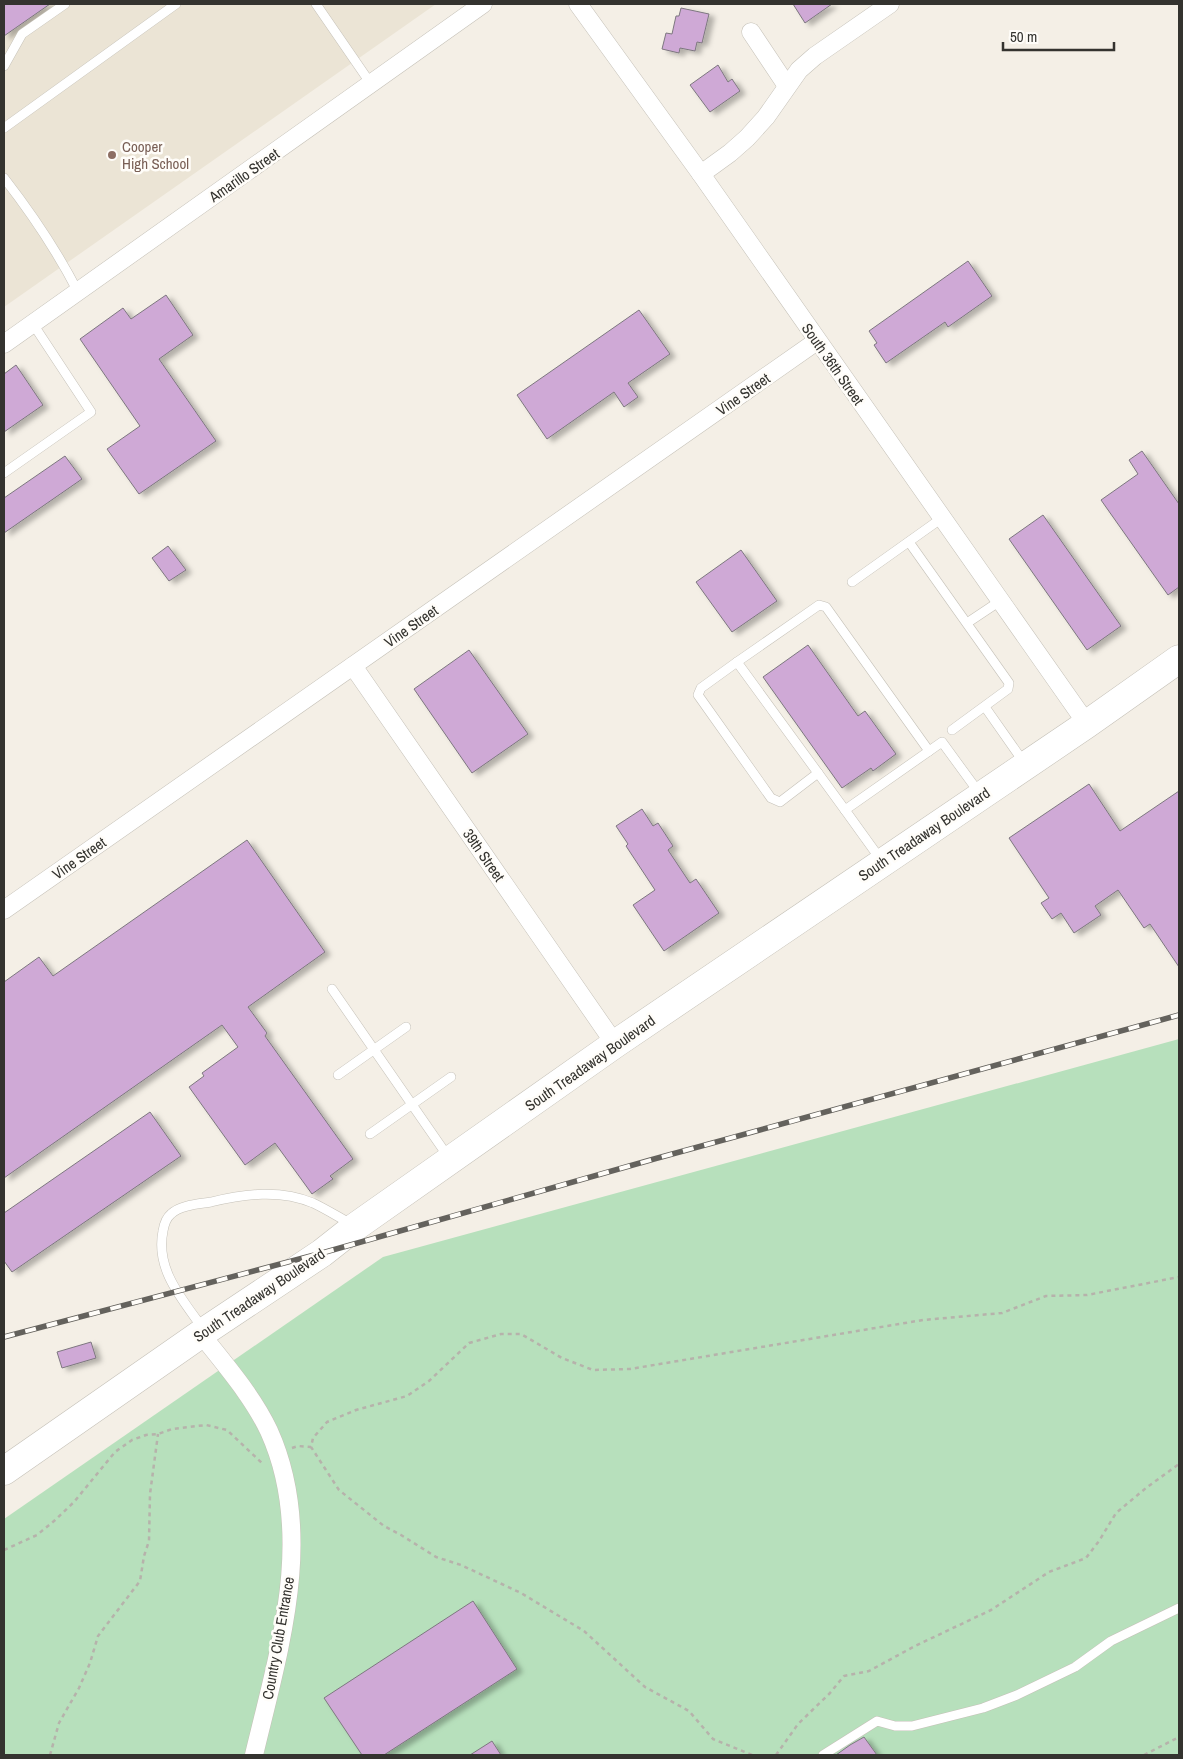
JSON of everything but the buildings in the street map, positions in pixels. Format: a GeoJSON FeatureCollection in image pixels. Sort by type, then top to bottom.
{"type":"FeatureCollection","features":[{"type":"Feature","properties":{"kind":"main road","name":"South Treadaway Boulevard"},"geometry":{"type":"LineString","coordinates":[[4,1471],[322,1253],[355,1227],[615,1044],[982,796],[1179,659]]}},
{"type":"Feature","properties":{"kind":"street","name":"Amarillo Street"},"geometry":{"type":"LineString","coordinates":[[4,344],[483,4]]}},
{"type":"Feature","properties":{"kind":"street","name":"South 36th Street"},"geometry":{"type":"LineString","coordinates":[[578,4],[701,174],[1087,724]]}},
{"type":"Feature","properties":{"kind":"street"},"geometry":{"type":"LineString","coordinates":[[701,174],[730,153],[766,117],[799,70],[815,56],[890,4]]}},
{"type":"Feature","properties":{"kind":"street"},"geometry":{"type":"LineString","coordinates":[[751,32],[787,86]]}},
{"type":"Feature","properties":{"kind":"street","name":"Vine Street"},"geometry":{"type":"LineString","coordinates":[[4,910],[818,342]]}},
{"type":"Feature","properties":{"kind":"street","name":"39th Street"},"geometry":{"type":"LineString","coordinates":[[353,666],[615,1044]]}},
{"type":"Feature","properties":{"kind":"street","name":"Country Club Entrance"},"geometry":{"type":"LineString","coordinates":[[203,1333],[246,1390],[268,1430],[283,1467],[292,1521],[291,1582],[279,1650],[254,1755]]}},
{"type":"Feature","properties":{"kind":"lane"},"geometry":{"type":"LineString","coordinates":[[4,66],[22,34],[65,4]]}},
{"type":"Feature","properties":{"kind":"lane"},"geometry":{"type":"LineString","coordinates":[[4,128],[176,4]]}},
{"type":"Feature","properties":{"kind":"lane"},"geometry":{"type":"LineString","coordinates":[[316,4],[371,84]]}},
{"type":"Feature","properties":{"kind":"lane"},"geometry":{"type":"LineString","coordinates":[[4,178],[61,258],[78,292]]}},
{"type":"Feature","properties":{"kind":"lane"},"geometry":{"type":"LineString","coordinates":[[4,473],[91,412],[33,324]]}},
{"type":"Feature","properties":{"kind":"lane"},"geometry":{"type":"LineString","coordinates":[[852,582],[942,518]]}},
{"type":"Feature","properties":{"kind":"lane"},"geometry":{"type":"LineString","coordinates":[[909,542],[1009,683],[1008,689],[952,730]]}},
{"type":"Feature","properties":{"kind":"lane"},"geometry":{"type":"LineString","coordinates":[[967,623],[1000,601]]}},
{"type":"Feature","properties":{"kind":"lane"},"geometry":{"type":"LineString","coordinates":[[818,773],[780,802],[771,798],[698,695],[700,688],[818,605],[826,607],[929,751]]}},
{"type":"Feature","properties":{"kind":"lane"},"geometry":{"type":"LineString","coordinates":[[737,662],[882,863]]}},
{"type":"Feature","properties":{"kind":"lane"},"geometry":{"type":"LineString","coordinates":[[985,707],[1026,765]]}},
{"type":"Feature","properties":{"kind":"lane"},"geometry":{"type":"LineString","coordinates":[[845,810],[942,742],[982,796]]}},
{"type":"Feature","properties":{"kind":"lane"},"geometry":{"type":"LineString","coordinates":[[332,989],[450,1160]]}},
{"type":"Feature","properties":{"kind":"lane"},"geometry":{"type":"LineString","coordinates":[[338,1074],[406,1027]]}},
{"type":"Feature","properties":{"kind":"lane"},"geometry":{"type":"LineString","coordinates":[[370,1134],[451,1077]]}},
{"type":"Feature","properties":{"kind":"lane"},"geometry":{"type":"LineString","coordinates":[[203,1333],[176,1291],[164,1266],[161,1253],[164,1228],[168,1217],[175,1210],[249,1194],[264,1194],[313,1203],[355,1227]]}},
{"type":"Feature","properties":{"kind":"lane"},"geometry":{"type":"LineString","coordinates":[[823,1755],[877,1721],[895,1726],[912,1726],[983,1708],[1017,1695],[1075,1667],[1111,1641],[1179,1608]]}},
{"type":"Feature","properties":{"kind":"path"},"geometry":{"type":"LineString","coordinates":[[752,1755],[712,1739],[689,1711],[644,1688],[584,1631],[521,1593],[461,1565],[436,1557],[384,1526],[339,1490],[311,1447],[313,1438],[327,1422],[356,1410],[407,1396],[429,1381],[468,1343],[500,1334],[521,1334],[562,1358],[594,1370],[630,1369],[923,1320],[1002,1313],[1046,1296],[1087,1295],[1179,1277]]}},
{"type":"Feature","properties":{"kind":"path"},"geometry":{"type":"LineString","coordinates":[[4,1550],[38,1535],[74,1502],[115,1452],[132,1440],[146,1435],[158,1434],[172,1428],[206,1425],[228,1430],[262,1463],[269,1466]]}},
{"type":"Feature","properties":{"kind":"path"},"geometry":{"type":"LineString","coordinates":[[50,1755],[59,1723],[79,1688],[90,1663],[98,1636],[140,1581],[144,1556],[149,1541],[150,1494],[158,1434]]}},
{"type":"Feature","properties":{"kind":"path"},"geometry":{"type":"LineString","coordinates":[[287,1450],[298,1446],[311,1447]]}},
{"type":"Feature","properties":{"kind":"path"},"geometry":{"type":"LineString","coordinates":[[776,1755],[798,1724],[830,1693],[844,1676],[869,1671],[915,1646],[991,1610],[1049,1572],[1086,1558],[1116,1513],[1179,1464]]}},
{"type":"Feature","properties":{"kind":"path"},"geometry":{"type":"LineString","coordinates":[[1144,1755],[1179,1737]]}},
{"type":"Feature","properties":{"kind":"shaded area","name":"Cooper High School"},"geometry":{"type":"Polygon","coordinates":[[[4,4],[436,4],[4,307],[4,4]]]}},
{"type":"Feature","properties":{"kind":"green space"},"geometry":{"type":"Polygon","coordinates":[[[1179,1039],[1179,1755],[4,1755],[4,1519],[383,1257],[1179,1039]]]}},
{"type":"Feature","properties":{"kind":"railway"},"geometry":{"type":"LineString","coordinates":[[4,1337],[322,1253],[654,1159],[1179,1015]]}},
{"type":"Feature","properties":{"kind":"place","name":"Cooper High School"},"geometry":{"type":"Point","coordinates":[112,155]}}]}
